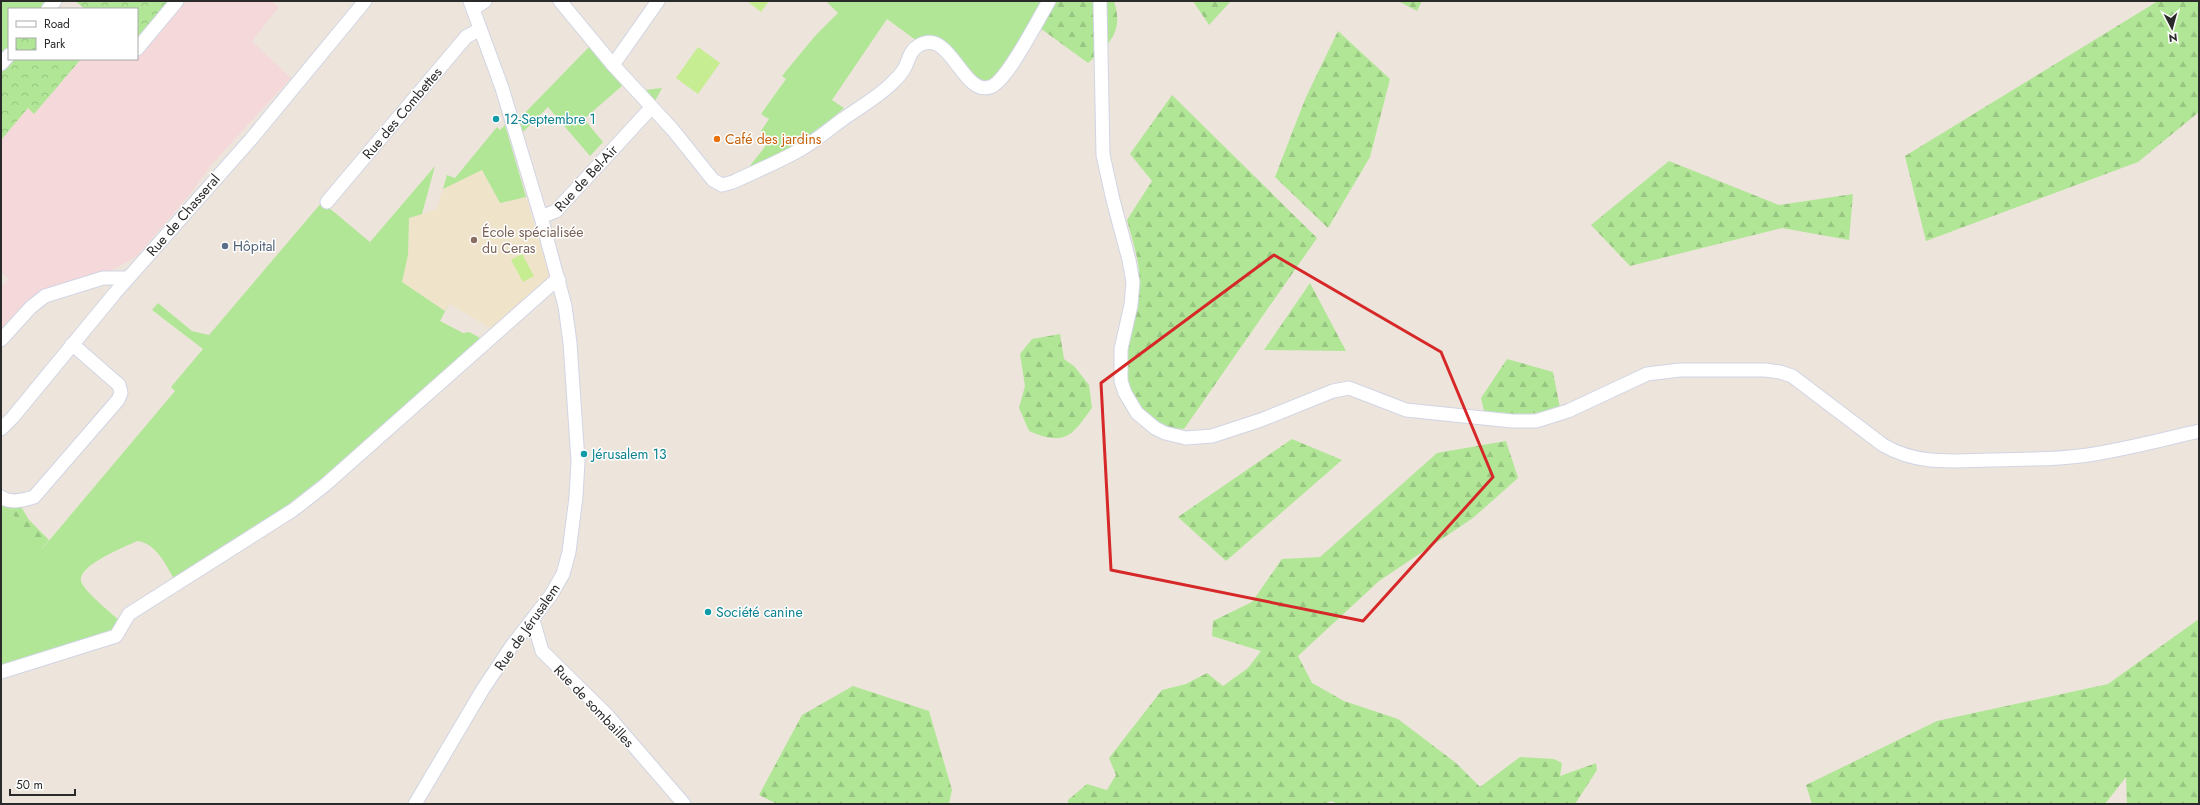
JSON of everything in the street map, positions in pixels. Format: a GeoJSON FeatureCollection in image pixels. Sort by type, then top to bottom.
{"type":"FeatureCollection","features":[{"type":"Feature","properties":{"kind":"street"},"geometry":{"type":"LineString","coordinates":[[138,47],[177,1]]}},
{"type":"Feature","properties":{"kind":"street","name":"Rue de Chasseral"},"geometry":{"type":"LineString","coordinates":[[1,429],[13,417],[128,278],[252,138],[365,1]]}},
{"type":"Feature","properties":{"kind":"street"},"geometry":{"type":"LineString","coordinates":[[471,5],[485,1]]}},
{"type":"Feature","properties":{"kind":"street"},"geometry":{"type":"LineString","coordinates":[[560,1],[613,65],[717,184],[727,184],[802,148],[884,90],[900,76],[910,54],[918,46],[928,44],[941,47],[951,56],[969,80],[979,87],[985,88],[995,85],[1006,73],[1049,1]]}},
{"type":"Feature","properties":{"kind":"street"},"geometry":{"type":"LineString","coordinates":[[613,65],[658,1]]}},
{"type":"Feature","properties":{"kind":"street"},"geometry":{"type":"LineString","coordinates":[[1100,1],[1103,155],[1112,200],[1130,260],[1133,282],[1131,305],[1121,349],[1121,381],[1125,393],[1137,413],[1165,434],[1186,438],[1223,433],[1261,420],[1333,391],[1349,388],[1406,410],[1512,421],[1536,420],[1574,408],[1647,374],[1680,370],[1755,370],[1780,372],[1792,376],[1883,445],[1900,454],[1925,460],[1949,462],[2061,458],[2099,453],[2199,431]]}},
{"type":"Feature","properties":{"kind":"street","name":"Rue de Bel-Air"},"geometry":{"type":"LineString","coordinates":[[471,5],[502,88],[541,217],[556,211],[651,108]]}},
{"type":"Feature","properties":{"kind":"street","name":"Rue des Combettes"},"geometry":{"type":"LineString","coordinates":[[327,202],[466,37],[480,29]]}},
{"type":"Feature","properties":{"kind":"street"},"geometry":{"type":"LineString","coordinates":[[1,64],[8,56]]}},
{"type":"Feature","properties":{"kind":"street","name":"Rue de Jérusalem"},"geometry":{"type":"LineString","coordinates":[[415,804],[483,689],[511,647],[552,595],[563,574],[569,552],[576,496],[578,461],[570,343],[559,280],[541,217]]}},
{"type":"Feature","properties":{"kind":"street"},"geometry":{"type":"LineString","coordinates":[[1,340],[31,307],[45,296],[103,278],[128,278]]}},
{"type":"Feature","properties":{"kind":"street"},"geometry":{"type":"LineString","coordinates":[[1,672],[116,636],[129,614],[292,510],[325,485],[485,342],[554,282],[559,280]]}},
{"type":"Feature","properties":{"kind":"street"},"geometry":{"type":"LineString","coordinates":[[1,498],[6,501],[23,501],[34,497],[118,400],[120,393],[119,385],[72,344]]}},
{"type":"Feature","properties":{"kind":"street","name":"Rue de sombailles"},"geometry":{"type":"LineString","coordinates":[[533,620],[542,651],[608,716],[684,804]]}},
{"type":"Feature","properties":{"kind":"highlighted area"},"geometry":{"type":"Polygon","coordinates":[[[1274,255],[1441,352],[1493,477],[1363,621],[1111,570],[1101,383],[1274,255]]]}},
{"type":"Feature","properties":{"kind":"shaded area"},"geometry":{"type":"Polygon","coordinates":[[[171,1],[271,1],[279,7],[252,41],[291,78],[211,165],[191,193],[137,256],[116,268],[34,295],[1,330],[1,286],[9,279],[1,272],[1,140],[28,108],[34,114],[80,60],[138,60],[138,41],[171,1]]]}},
{"type":"Feature","properties":{"kind":"shaded area","name":"École spécialisée du Ceras"},"geometry":{"type":"Polygon","coordinates":[[[482,170],[500,203],[526,197],[550,278],[493,330],[450,304],[446,311],[402,282],[408,255],[409,218],[437,209],[443,189],[482,170]]]}},
{"type":"Feature","properties":{"kind":"green space"},"geometry":{"type":"Polygon","coordinates":[[[1,1],[48,1],[42,8],[8,8],[8,48],[1,56],[1,1]]]}},
{"type":"Feature","properties":{"kind":"green space"},"geometry":{"type":"Polygon","coordinates":[[[75,1],[171,1],[138,41],[138,8],[84,8],[75,1]]]}},
{"type":"Feature","properties":{"kind":"green space"},"geometry":{"type":"Polygon","coordinates":[[[747,1],[769,1],[761,12],[747,1]]]}},
{"type":"Feature","properties":{"kind":"green space"},"geometry":{"type":"Polygon","coordinates":[[[826,1],[1045,1],[999,76],[985,81],[977,78],[950,45],[933,37],[917,41],[887,19],[832,100],[844,108],[802,145],[745,172],[771,139],[761,131],[769,119],[761,114],[786,79],[782,76],[815,36],[838,13],[826,1]]]}},
{"type":"Feature","properties":{"kind":"green space"},"geometry":{"type":"Polygon","coordinates":[[[1047,1],[1114,1],[1117,11],[1117,21],[1116,29],[1109,43],[1088,63],[1040,28],[1050,14],[1047,1]]]}},
{"type":"Feature","properties":{"kind":"green space"},"geometry":{"type":"Polygon","coordinates":[[[1193,1],[1231,1],[1209,25],[1193,1]]]}},
{"type":"Feature","properties":{"kind":"green space"},"geometry":{"type":"Polygon","coordinates":[[[1398,1],[1422,1],[1417,11],[1398,1]]]}},
{"type":"Feature","properties":{"kind":"green space"},"geometry":{"type":"Polygon","coordinates":[[[2158,1],[2199,1],[2199,112],[2138,162],[1926,241],[1905,156],[2158,1]]]}},
{"type":"Feature","properties":{"kind":"green space"},"geometry":{"type":"Polygon","coordinates":[[[1338,31],[1390,79],[1370,157],[1328,228],[1275,177],[1306,97],[1338,31]]]}},
{"type":"Feature","properties":{"kind":"green space"},"geometry":{"type":"Polygon","coordinates":[[[590,46],[623,85],[584,119],[603,142],[590,156],[548,107],[522,133],[519,119],[590,46]]]}},
{"type":"Feature","properties":{"kind":"green space"},"geometry":{"type":"Polygon","coordinates":[[[698,47],[720,63],[698,94],[676,78],[698,47]]]}},
{"type":"Feature","properties":{"kind":"green space"},"geometry":{"type":"Polygon","coordinates":[[[10,60],[80,60],[34,114],[28,108],[1,140],[1,71],[10,60]]]}},
{"type":"Feature","properties":{"kind":"green space"},"geometry":{"type":"Polygon","coordinates":[[[662,88],[655,101],[644,90],[662,88]]]}},
{"type":"Feature","properties":{"kind":"green space"},"geometry":{"type":"Polygon","coordinates":[[[1172,95],[1317,238],[1184,429],[1168,427],[1149,415],[1136,401],[1128,385],[1126,368],[1126,349],[1139,274],[1136,254],[1127,220],[1152,181],[1130,154],[1172,95]]]}},
{"type":"Feature","properties":{"kind":"green space"},"geometry":{"type":"Polygon","coordinates":[[[505,125],[526,197],[500,203],[482,170],[443,189],[447,175],[455,178],[497,127],[500,130],[505,125]]]}},
{"type":"Feature","properties":{"kind":"green space"},"geometry":{"type":"Polygon","coordinates":[[[1669,161],[1779,205],[1853,194],[1849,240],[1782,228],[1630,266],[1591,225],[1669,161]]]}},
{"type":"Feature","properties":{"kind":"green space"},"geometry":{"type":"Polygon","coordinates":[[[435,166],[422,214],[409,218],[408,255],[402,282],[445,311],[449,304],[440,321],[463,333],[469,332],[482,339],[336,473],[176,582],[160,556],[150,546],[137,541],[103,557],[94,563],[82,575],[81,581],[83,586],[122,623],[113,632],[1,669],[1,500],[9,504],[11,512],[42,549],[175,391],[171,387],[203,349],[152,310],[158,303],[192,331],[209,335],[322,202],[370,242],[435,166]]]}},
{"type":"Feature","properties":{"kind":"green space"},"geometry":{"type":"Polygon","coordinates":[[[522,254],[534,276],[523,282],[511,260],[522,254]]]}},
{"type":"Feature","properties":{"kind":"green space"},"geometry":{"type":"Polygon","coordinates":[[[1310,283],[1346,351],[1264,350],[1310,283]]]}},
{"type":"Feature","properties":{"kind":"green space"},"geometry":{"type":"Polygon","coordinates":[[[1060,334],[1064,359],[1074,366],[1089,385],[1092,408],[1072,432],[1059,438],[1051,438],[1029,431],[1019,408],[1025,386],[1020,354],[1032,339],[1060,334]]]}},
{"type":"Feature","properties":{"kind":"green space"},"geometry":{"type":"Polygon","coordinates":[[[1507,359],[1553,372],[1560,408],[1525,415],[1484,411],[1481,398],[1507,359]]]}},
{"type":"Feature","properties":{"kind":"green space"},"geometry":{"type":"Polygon","coordinates":[[[1292,439],[1342,460],[1226,561],[1178,517],[1292,439]]]}},
{"type":"Feature","properties":{"kind":"green space"},"geometry":{"type":"Polygon","coordinates":[[[1506,441],[1518,478],[1473,518],[1379,581],[1298,656],[1312,683],[1344,701],[1398,719],[1456,763],[1480,787],[1520,757],[1554,759],[1562,763],[1560,776],[1596,763],[1597,770],[1575,804],[1338,804],[1331,801],[1325,804],[1068,804],[1068,800],[1087,784],[1107,790],[1116,775],[1109,758],[1162,690],[1186,684],[1207,673],[1223,686],[1248,668],[1261,651],[1212,636],[1213,621],[1252,602],[1282,559],[1320,557],[1437,453],[1506,441]]]}},
{"type":"Feature","properties":{"kind":"green space"},"geometry":{"type":"Polygon","coordinates":[[[9,504],[20,505],[29,520],[49,540],[41,550],[11,512],[9,504]]]}},
{"type":"Feature","properties":{"kind":"green space"},"geometry":{"type":"Polygon","coordinates":[[[2199,619],[2199,804],[2127,804],[2126,777],[2105,804],[1812,804],[1806,785],[1937,721],[2108,684],[2199,619]]]}},
{"type":"Feature","properties":{"kind":"green space"},"geometry":{"type":"Polygon","coordinates":[[[853,686],[929,711],[952,790],[949,804],[777,804],[759,795],[802,715],[853,686]]]}},
{"type":"Feature","properties":{"kind":"place","name":"12-Septembre 1"},"geometry":{"type":"Point","coordinates":[496,119]}},
{"type":"Feature","properties":{"kind":"place","name":"Café des jardins"},"geometry":{"type":"Point","coordinates":[717,139]}},
{"type":"Feature","properties":{"kind":"place","name":"École spécialisée du Ceras"},"geometry":{"type":"Point","coordinates":[474,240]}},
{"type":"Feature","properties":{"kind":"place","name":"Hôpital"},"geometry":{"type":"Point","coordinates":[225,246]}},
{"type":"Feature","properties":{"kind":"place","name":"Jérusalem 13"},"geometry":{"type":"Point","coordinates":[584,454]}},
{"type":"Feature","properties":{"kind":"place","name":"Société canine"},"geometry":{"type":"Point","coordinates":[708,612]}}]}
